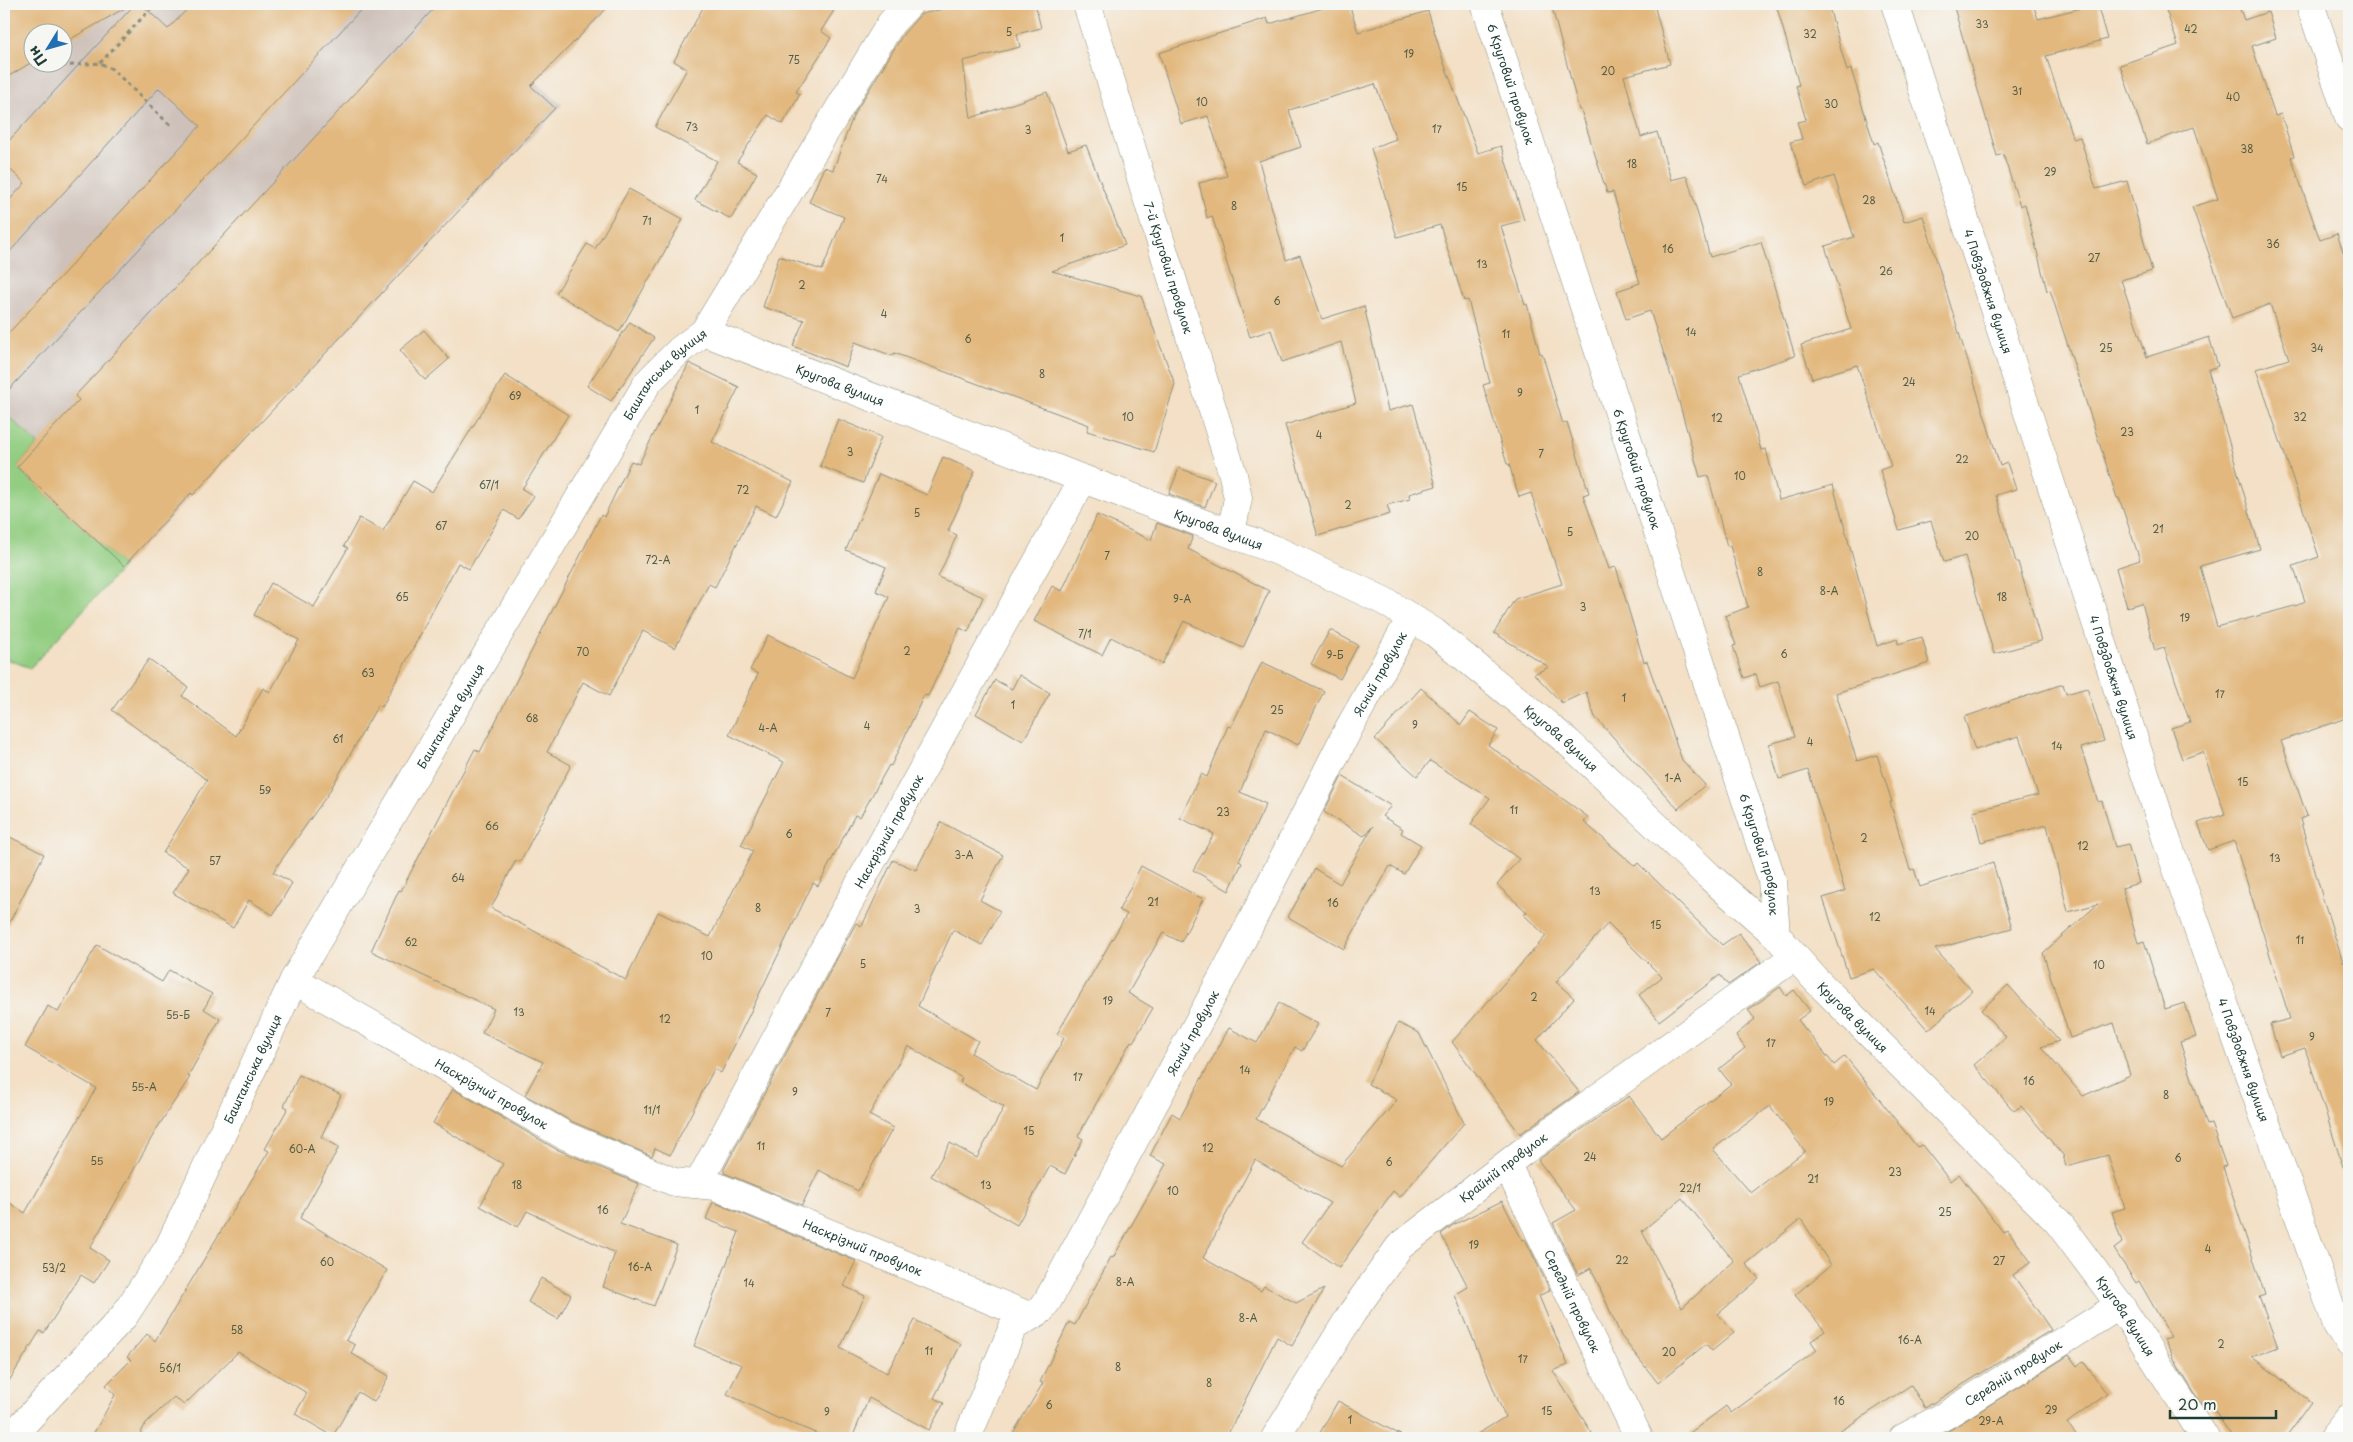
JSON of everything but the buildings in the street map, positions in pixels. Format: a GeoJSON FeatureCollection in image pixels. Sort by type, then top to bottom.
{"type":"FeatureCollection","features":[{"type":"Feature","properties":{"kind":"street","name":"Баштанська вулиця"},"geometry":{"type":"LineString","coordinates":[[10,1438],[124,1316],[169,1247],[294,980],[648,382],[680,350],[704,332],[891,23],[909,4]]}},
{"type":"Feature","properties":{"kind":"street","name":"7-й Круговий провулок"},"geometry":{"type":"LineString","coordinates":[[1087,4],[1233,475],[1238,498],[1231,533]]}},
{"type":"Feature","properties":{"kind":"street","name":"6 Круговий провулок"},"geometry":{"type":"LineString","coordinates":[[1485,4],[1772,880],[1776,935]]}},
{"type":"Feature","properties":{"kind":"street","name":"4 Повздовжня вулиця"},"geometry":{"type":"LineString","coordinates":[[1895,4],[2168,844],[2337,1325],[2349,1343]]}},
{"type":"Feature","properties":{"kind":"street"},"geometry":{"type":"LineString","coordinates":[[2310,4],[2349,118]]}},
{"type":"Feature","properties":{"kind":"street","name":"Кругова вулиця"},"geometry":{"type":"LineString","coordinates":[[704,332],[1083,480],[1287,555],[1384,602],[1434,632],[1568,742],[1709,876],[1776,935],[1794,957],[2058,1222],[2120,1305],[2205,1438]]}},
{"type":"Feature","properties":{"kind":"street","name":"Наскрізний провулок"},"geometry":{"type":"LineString","coordinates":[[698,1184],[840,919],[1083,480]]}},
{"type":"Feature","properties":{"kind":"street","name":"Ясний провулок"},"geometry":{"type":"LineString","coordinates":[[967,1438],[1013,1327],[1041,1310],[1048,1300],[1234,956],[1349,728],[1411,618]]}},
{"type":"Feature","properties":{"kind":"street","name":"Крайній провулок"},"geometry":{"type":"LineString","coordinates":[[1276,1438],[1352,1313],[1399,1247],[1507,1165],[1794,957]]}},
{"type":"Feature","properties":{"kind":"street","name":"Наскрізний провулок"},"geometry":{"type":"LineString","coordinates":[[294,980],[564,1135],[674,1182],[715,1186],[1029,1316]]}},
{"type":"Feature","properties":{"kind":"street","name":"Середній провулок"},"geometry":{"type":"LineString","coordinates":[[1507,1165],[1639,1438]]}},
{"type":"Feature","properties":{"kind":"street","name":"Середній провулок"},"geometry":{"type":"LineString","coordinates":[[1903,1438],[1946,1416],[2120,1305]]}},
{"type":"Feature","properties":{"kind":"street"},"geometry":{"type":"LineString","coordinates":[[2333,1438],[2349,1418]]}},
{"type":"Feature","properties":{"kind":"path"},"geometry":{"type":"LineString","coordinates":[[100,63],[154,4]]}},
{"type":"Feature","properties":{"kind":"path"},"geometry":{"type":"LineString","coordinates":[[72,65],[100,63],[112,69],[170,125]]}},
{"type":"Feature","properties":{"kind":"shaded area"},"geometry":{"type":"Polygon","coordinates":[[[4,4],[612,4],[536,82],[562,105],[124,566],[17,467],[38,443],[4,412],[4,4]]]}},
{"type":"Feature","properties":{"kind":"green space"},"geometry":{"type":"Polygon","coordinates":[[[4,412],[38,444],[17,467],[124,566],[30,668],[4,658],[4,412]]]}}]}
